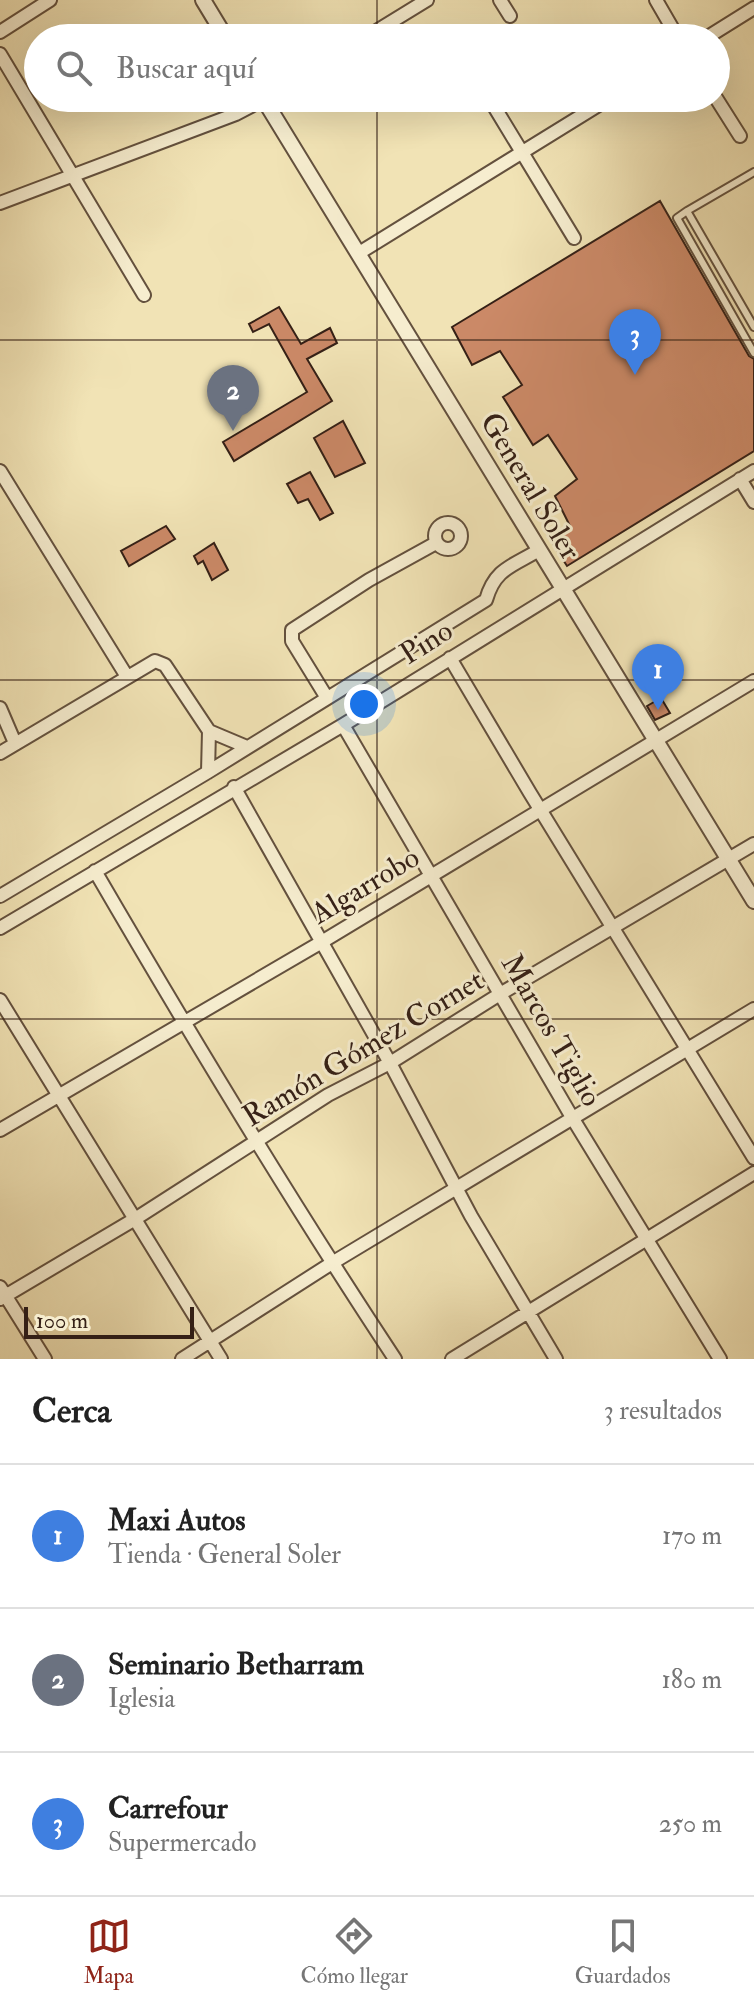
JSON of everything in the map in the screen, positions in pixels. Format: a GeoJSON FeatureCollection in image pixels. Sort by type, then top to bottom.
{"type":"FeatureCollection","features":[{"type":"Feature","properties":{"kind":"street"},"geometry":{"type":"LineString","coordinates":[[0,32],[50,0]]}},
{"type":"Feature","properties":{"kind":"street"},"geometry":{"type":"LineString","coordinates":[[203,0],[218,24]]}},
{"type":"Feature","properties":{"kind":"street"},"geometry":{"type":"LineString","coordinates":[[388,24],[427,0]]}},
{"type":"Feature","properties":{"kind":"street"},"geometry":{"type":"LineString","coordinates":[[500,0],[510,16]]}},
{"type":"Feature","properties":{"kind":"street"},"geometry":{"type":"LineString","coordinates":[[656,0],[670,24]]}},
{"type":"Feature","properties":{"kind":"street"},"geometry":{"type":"LineString","coordinates":[[728,24],[754,8]]}},
{"type":"Feature","properties":{"kind":"street"},"geometry":{"type":"LineString","coordinates":[[0,54],[24,95]]}},
{"type":"Feature","properties":{"kind":"street"},"geometry":{"type":"LineString","coordinates":[[34,112],[144,295]]}},
{"type":"Feature","properties":{"kind":"street"},"geometry":{"type":"LineString","coordinates":[[0,203],[240,112]]}},
{"type":"Feature","properties":{"kind":"street","name":"General Soler"},"geometry":{"type":"LineString","coordinates":[[273,112],[754,901]]}},
{"type":"Feature","properties":{"kind":"street"},"geometry":{"type":"LineString","coordinates":[[497,112],[574,238]]}},
{"type":"Feature","properties":{"kind":"street"},"geometry":{"type":"LineString","coordinates":[[359,253],[587,112]]}},
{"type":"Feature","properties":{"kind":"street"},"geometry":{"type":"LineString","coordinates":[[725,112],[740,136]]}},
{"type":"Feature","properties":{"kind":"street"},"geometry":{"type":"LineString","coordinates":[[0,471],[126,675]]}},
{"type":"Feature","properties":{"kind":"street","name":"Pino"},"geometry":{"type":"LineString","coordinates":[[0,928],[343,725],[754,471]]}},
{"type":"Feature","properties":{"kind":"street"},"geometry":{"type":"LineString","coordinates":[[740,479],[754,502]]}},
{"type":"Feature","properties":{"kind":"street"},"geometry":{"type":"LineString","coordinates":[[327,698],[292,641],[292,630],[369,580],[436,543]]}},
{"type":"Feature","properties":{"kind":"street"},"geometry":{"type":"LineString","coordinates":[[0,896],[486,600],[490,582],[498,574],[539,550]]}},
{"type":"Feature","properties":{"kind":"street"},"geometry":{"type":"LineString","coordinates":[[450,658],[754,1158]]}},
{"type":"Feature","properties":{"kind":"street"},"geometry":{"type":"LineString","coordinates":[[0,753],[126,675],[155,661],[162,662],[209,731],[247,747]]}},
{"type":"Feature","properties":{"kind":"street","name":"Algarrobo"},"geometry":{"type":"LineString","coordinates":[[0,1130],[320,943],[754,681]]}},
{"type":"Feature","properties":{"kind":"street"},"geometry":{"type":"LineString","coordinates":[[0,708],[15,743]]}},
{"type":"Feature","properties":{"kind":"street","name":"Marcos Tiglio"},"geometry":{"type":"LineString","coordinates":[[343,725],[573,1119],[720,1359]]}},
{"type":"Feature","properties":{"kind":"street"},"geometry":{"type":"LineString","coordinates":[[208,772],[209,731]]}},
{"type":"Feature","properties":{"kind":"street"},"geometry":{"type":"LineString","coordinates":[[234,787],[556,1359]]}},
{"type":"Feature","properties":{"kind":"street","name":"Ramón Gómez Cornet"},"geometry":{"type":"LineString","coordinates":[[2,1294],[135,1219],[328,1095],[390,1063],[500,994],[754,844]]}},
{"type":"Feature","properties":{"kind":"street"},"geometry":{"type":"LineString","coordinates":[[95,871],[183,1022],[395,1359]]}},
{"type":"Feature","properties":{"kind":"street"},"geometry":{"type":"LineString","coordinates":[[0,1000],[221,1359]]}},
{"type":"Feature","properties":{"kind":"street"},"geometry":{"type":"LineString","coordinates":[[182,1359],[332,1263],[754,1009]]}},
{"type":"Feature","properties":{"kind":"street"},"geometry":{"type":"LineString","coordinates":[[452,1359],[754,1173]]}},
{"type":"Feature","properties":{"kind":"street"},"geometry":{"type":"LineString","coordinates":[[2,1294],[45,1359]]}},
{"type":"Feature","properties":{"kind":"lane"},"geometry":{"type":"LineString","coordinates":[[754,172],[677,218],[754,353]]}},
{"type":"Feature","properties":{"kind":"lane"},"geometry":{"type":"LineString","coordinates":[[687,211],[754,327]]}},
{"type":"Feature","properties":{"kind":"building"},"geometry":{"type":"Polygon","coordinates":[[[660,201],[749,356],[754,359],[754,451],[567,566],[548,536],[570,526],[555,496],[577,479],[548,435],[533,445],[503,397],[522,385],[500,351],[472,365],[452,327],[660,201]]]}},
{"type":"Feature","properties":{"kind":"building"},"geometry":{"type":"Polygon","coordinates":[[[279,307],[301,344],[330,328],[337,343],[307,359],[332,401],[234,461],[223,442],[307,392],[269,324],[253,332],[249,324],[279,307]]]}},
{"type":"Feature","properties":{"kind":"building"},"geometry":{"type":"Polygon","coordinates":[[[343,421],[365,463],[335,477],[314,438],[343,421]]]}},
{"type":"Feature","properties":{"kind":"building"},"geometry":{"type":"Polygon","coordinates":[[[310,472],[333,513],[320,520],[308,499],[298,503],[287,484],[310,472]]]}},
{"type":"Feature","properties":{"kind":"building"},"geometry":{"type":"Polygon","coordinates":[[[166,526],[175,539],[129,566],[121,551],[166,526]]]}},
{"type":"Feature","properties":{"kind":"building"},"geometry":{"type":"Polygon","coordinates":[[[214,543],[228,570],[212,580],[203,561],[198,564],[194,556],[214,543]]]}},
{"type":"Feature","properties":{"kind":"building"},"geometry":{"type":"Polygon","coordinates":[[[661,698],[670,713],[655,720],[647,706],[661,698]]]}},
{"type":"Feature","properties":{"kind":"place","name":"Carrefour"},"geometry":{"type":"Point","coordinates":[635,375]}},
{"type":"Feature","properties":{"kind":"place","name":"Seminario Betharram"},"geometry":{"type":"Point","coordinates":[233,431]}},
{"type":"Feature","properties":{"kind":"place","name":"Maxi Autos"},"geometry":{"type":"Point","coordinates":[658,710]}}]}
